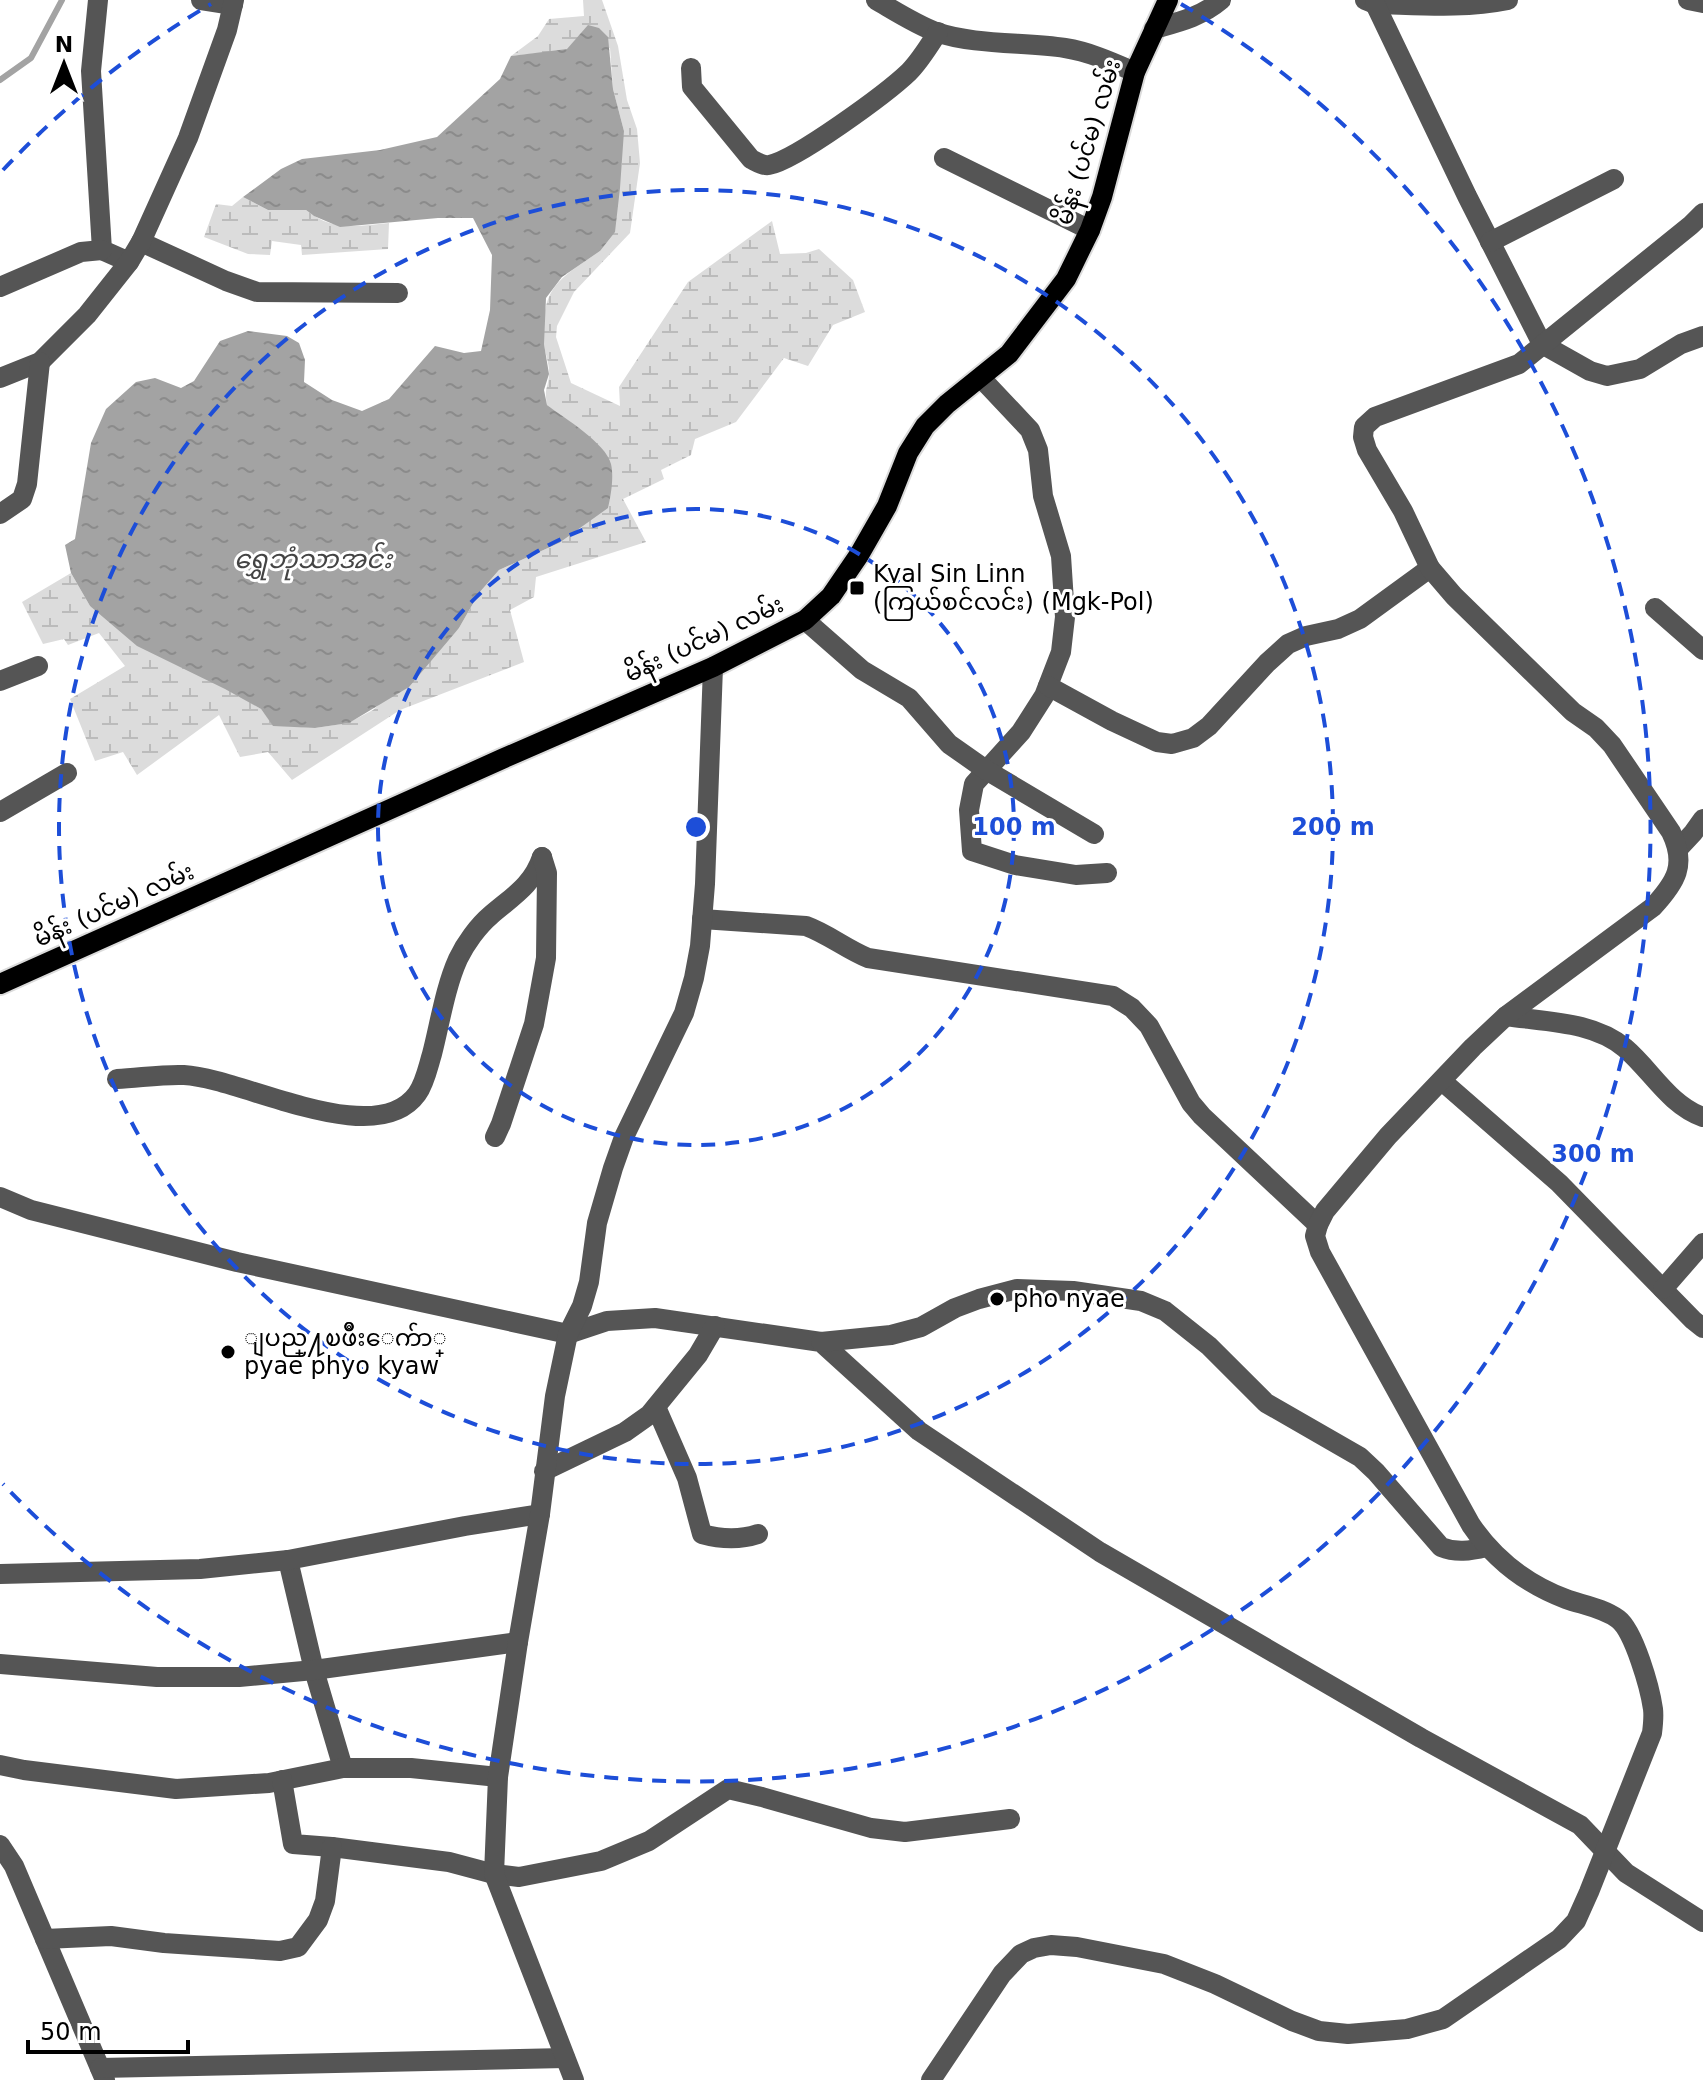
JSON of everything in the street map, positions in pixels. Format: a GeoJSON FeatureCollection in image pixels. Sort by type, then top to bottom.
{"type":"FeatureCollection","features":[{"type":"Feature","properties":{"kind":"main road","name":"မိန်း (ပင်မ) လမ်း"},"geometry":{"type":"LineString","coordinates":[[0,984],[713,667],[805,620],[831,596],[859,555],[887,506],[908,453],[925,426],[1009,354],[1066,279],[1102,197],[1135,72],[1163,1]]}},
{"type":"Feature","properties":{"kind":"street"},"geometry":{"type":"LineString","coordinates":[[98,0],[91,71],[102,250]]}},
{"type":"Feature","properties":{"kind":"street"},"geometry":{"type":"LineString","coordinates":[[0,378],[40,362],[87,315],[141,242],[188,138],[234,2],[201,0]]}},
{"type":"Feature","properties":{"kind":"street"},"geometry":{"type":"LineString","coordinates":[[876,0],[938,32],[977,40],[1063,48],[1092,54],[1135,72]]}},
{"type":"Feature","properties":{"kind":"street"},"geometry":{"type":"LineString","coordinates":[[1154,29],[1188,20],[1211,9],[1221,0]]}},
{"type":"Feature","properties":{"kind":"street"},"geometry":{"type":"LineString","coordinates":[[1508,0],[1450,6],[1370,2],[1542,344],[1590,371],[1607,376],[1640,369],[1681,344],[1703,336]]}},
{"type":"Feature","properties":{"kind":"street"},"geometry":{"type":"LineString","coordinates":[[1688,0],[1703,3]]}},
{"type":"Feature","properties":{"kind":"street"},"geometry":{"type":"LineString","coordinates":[[691,68],[692,87],[751,159],[769,165],[800,151],[888,91],[912,69],[938,32]]}},
{"type":"Feature","properties":{"kind":"street"},"geometry":{"type":"LineString","coordinates":[[944,158],[1090,230]]}},
{"type":"Feature","properties":{"kind":"street"},"geometry":{"type":"LineString","coordinates":[[1490,242],[1614,179]]}},
{"type":"Feature","properties":{"kind":"street"},"geometry":{"type":"LineString","coordinates":[[931,2080],[1002,1974],[1021,1954],[1034,1948],[1051,1945],[1077,1947],[1164,1964],[1215,1984],[1292,2021],[1319,2031],[1348,2034],[1407,2029],[1443,2019],[1559,1939],[1576,1921],[1652,1733],[1653,1707],[1634,1643],[1627,1628],[1617,1619],[1604,1611],[1545,1591],[1486,1547],[1320,1252],[1315,1236],[1325,1211],[1378,1147],[1473,1047],[1506,1016],[1653,907],[1670,888],[1677,874],[1679,848],[1612,745],[1596,728],[1573,712],[1454,596],[1430,568],[1363,437],[1364,427],[1375,417],[1392,409],[1519,364],[1703,213]]}},
{"type":"Feature","properties":{"kind":"street"},"geometry":{"type":"LineString","coordinates":[[141,242],[257,292],[398,293]]}},
{"type":"Feature","properties":{"kind":"street"},"geometry":{"type":"LineString","coordinates":[[0,287],[81,252],[102,250],[129,262]]}},
{"type":"Feature","properties":{"kind":"street"},"geometry":{"type":"LineString","coordinates":[[0,514],[22,499],[27,484],[40,362]]}},
{"type":"Feature","properties":{"kind":"street"},"geometry":{"type":"LineString","coordinates":[[981,378],[1030,430],[1038,450],[1043,496],[1061,556],[1065,617],[1061,652],[1044,696],[1021,732],[971,791],[972,851],[1015,865],[1076,875],[1107,873]]}},
{"type":"Feature","properties":{"kind":"street"},"geometry":{"type":"LineString","coordinates":[[1048,686],[1157,742],[1172,744],[1193,738],[1209,726],[1288,644],[1360,619],[1430,568]]}},
{"type":"Feature","properties":{"kind":"street"},"geometry":{"type":"LineString","coordinates":[[1655,608],[1703,650]]}},
{"type":"Feature","properties":{"kind":"street"},"geometry":{"type":"LineString","coordinates":[[805,620],[862,670],[909,698],[949,744],[986,770],[1094,834]]}},
{"type":"Feature","properties":{"kind":"street"},"geometry":{"type":"LineString","coordinates":[[0,681],[38,666]]}},
{"type":"Feature","properties":{"kind":"street"},"geometry":{"type":"LineString","coordinates":[[574,2080],[494,1874],[498,1777],[540,1514],[555,1396],[568,1334],[582,1306],[589,1282],[597,1223],[613,1168],[624,1137],[684,1013],[694,978],[705,884],[713,667]]}},
{"type":"Feature","properties":{"kind":"street"},"geometry":{"type":"LineString","coordinates":[[0,812],[67,773]]}},
{"type":"Feature","properties":{"kind":"street"},"geometry":{"type":"LineString","coordinates":[[1679,848],[1703,819]]}},
{"type":"Feature","properties":{"kind":"street"},"geometry":{"type":"LineString","coordinates":[[117,1079],[185,1075],[236,1085],[309,1108],[353,1117],[385,1114],[403,1107],[417,1094],[427,1073],[458,958],[487,918],[525,888],[542,857],[547,873],[546,958],[534,1024],[495,1137]]}},
{"type":"Feature","properties":{"kind":"street"},"geometry":{"type":"LineString","coordinates":[[702,919],[806,926],[868,958],[1113,996],[1132,1008],[1149,1026],[1191,1103],[1202,1116],[1318,1225]]}},
{"type":"Feature","properties":{"kind":"street"},"geometry":{"type":"LineString","coordinates":[[1506,1016],[1594,1030],[1611,1038],[1626,1048],[1672,1097],[1693,1114],[1703,1117]]}},
{"type":"Feature","properties":{"kind":"street"},"geometry":{"type":"LineString","coordinates":[[1442,1081],[1559,1183],[1703,1328]]}},
{"type":"Feature","properties":{"kind":"street"},"geometry":{"type":"LineString","coordinates":[[0,1197],[31,1210],[237,1262],[568,1334],[607,1321],[655,1318],[821,1342],[891,1335],[921,1327],[955,1308],[1017,1289],[1073,1291],[1141,1301],[1165,1311],[1198,1337],[1266,1403],[1360,1457],[1441,1547],[1451,1551],[1470,1551],[1486,1547]]}},
{"type":"Feature","properties":{"kind":"street"},"geometry":{"type":"LineString","coordinates":[[1663,1289],[1703,1243]]}},
{"type":"Feature","properties":{"kind":"street"},"geometry":{"type":"LineString","coordinates":[[544,1471],[625,1432],[649,1415],[698,1355],[715,1326]]}},
{"type":"Feature","properties":{"kind":"street"},"geometry":{"type":"LineString","coordinates":[[821,1342],[919,1431],[1100,1552],[1421,1738],[1580,1825],[1626,1873],[1703,1922]]}},
{"type":"Feature","properties":{"kind":"street"},"geometry":{"type":"LineString","coordinates":[[656,1407],[687,1478],[702,1534],[718,1538],[747,1538],[758,1534]]}},
{"type":"Feature","properties":{"kind":"street"},"geometry":{"type":"LineString","coordinates":[[0,1574],[200,1569],[288,1560],[540,1514]]}},
{"type":"Feature","properties":{"kind":"street"},"geometry":{"type":"LineString","coordinates":[[288,1560],[314,1670],[343,1768]]}},
{"type":"Feature","properties":{"kind":"street"},"geometry":{"type":"LineString","coordinates":[[0,1664],[157,1677],[239,1677],[518,1642]]}},
{"type":"Feature","properties":{"kind":"street"},"geometry":{"type":"LineString","coordinates":[[0,1765],[176,1789],[282,1780],[343,1768],[411,1768],[498,1777]]}},
{"type":"Feature","properties":{"kind":"street"},"geometry":{"type":"LineString","coordinates":[[282,1780],[293,1844],[449,1862],[519,1877],[601,1861],[649,1841],[728,1789],[871,1828],[905,1832],[1010,1819]]}},
{"type":"Feature","properties":{"kind":"street"},"geometry":{"type":"LineString","coordinates":[[0,1845],[14,1866],[103,2074],[565,2058]]}},
{"type":"Feature","properties":{"kind":"street"},"geometry":{"type":"LineString","coordinates":[[45,1939],[111,1936],[280,1951],[298,1947],[322,1910],[332,1847]]}},
{"type":"Feature","properties":{"kind":"green space"},"geometry":{"type":"Polygon","coordinates":[[[583,0],[602,0],[618,46],[627,100],[637,129],[640,163],[630,233],[574,292],[557,326],[556,337],[571,383],[620,406],[619,387],[688,282],[772,221],[780,254],[819,249],[853,280],[865,312],[833,325],[808,366],[784,358],[736,422],[695,439],[691,455],[661,470],[664,479],[623,499],[646,542],[536,577],[534,597],[510,610],[524,662],[400,710],[292,780],[268,752],[240,757],[219,715],[137,775],[123,752],[95,761],[70,699],[125,666],[99,633],[68,645],[64,639],[43,644],[22,602],[71,573],[90,606],[261,709],[273,725],[315,728],[348,723],[373,710],[459,628],[479,593],[499,570],[559,543],[599,446],[547,405],[549,371],[544,344],[545,310],[554,287],[600,251],[624,131],[613,89],[610,48],[511,56],[538,36],[549,19],[584,16],[583,0]]]}},
{"type":"Feature","properties":{"kind":"green space"},"geometry":{"type":"Polygon","coordinates":[[[243,197],[268,210],[306,210],[336,225],[389,223],[388,249],[302,255],[301,245],[272,241],[270,255],[248,254],[204,237],[216,204],[232,206],[243,197]]]}},
{"type":"Feature","properties":{"kind":"water","name":"ရွှေဘုံသာအင်း"},"geometry":{"type":"Polygon","coordinates":[[[588,25],[599,28],[608,37],[613,89],[624,131],[615,232],[600,251],[562,277],[546,298],[544,344],[549,374],[544,390],[547,405],[593,440],[608,456],[612,475],[608,508],[559,543],[499,570],[479,593],[459,628],[409,687],[349,723],[315,728],[273,726],[261,709],[137,646],[90,606],[71,573],[65,545],[75,539],[91,443],[106,409],[136,382],[155,378],[181,388],[194,381],[220,341],[248,331],[287,336],[299,343],[305,360],[304,382],[332,400],[362,411],[389,399],[435,346],[464,353],[481,351],[490,310],[492,255],[473,218],[340,227],[306,210],[268,210],[243,197],[281,169],[302,159],[380,150],[437,137],[500,79],[511,56],[567,49],[588,25]]]}},
{"type":"Feature","properties":{"kind":"waterway"},"geometry":{"type":"LineString","coordinates":[[0,80],[31,58],[62,0]]}},
{"type":"Feature","properties":{"kind":"place","name":"Kyal Sin Linn (ကြယ်စင်လင်း) (Mgk-Pol)"},"geometry":{"type":"Point","coordinates":[857,588]}},
{"type":"Feature","properties":{"kind":"place","name":"pho nyae"},"geometry":{"type":"Point","coordinates":[997,1299]}},
{"type":"Feature","properties":{"kind":"place","name":"ျပည္႔ၿဖိဳးေက်ာ္ pyae phyo kyaw"},"geometry":{"type":"Point","coordinates":[228,1352]}}]}
